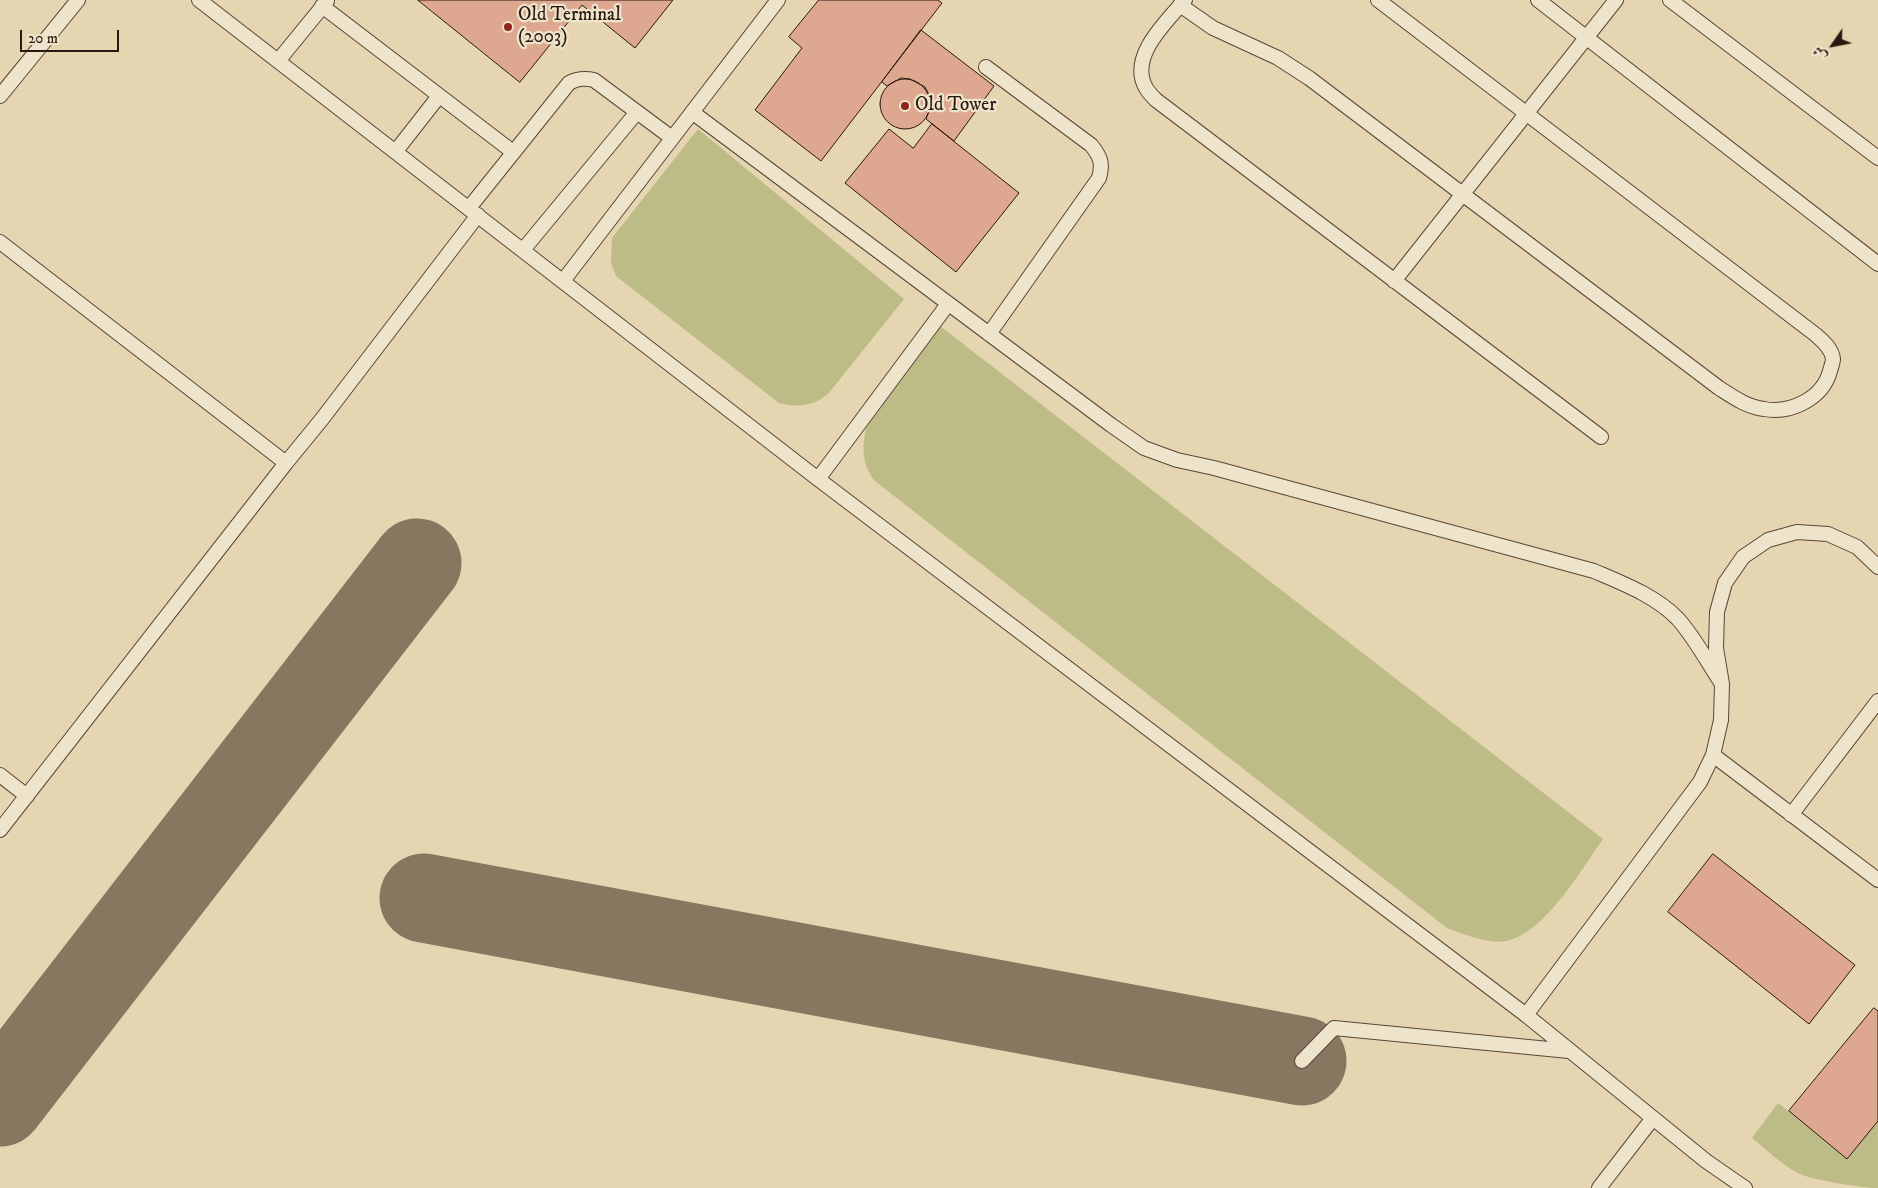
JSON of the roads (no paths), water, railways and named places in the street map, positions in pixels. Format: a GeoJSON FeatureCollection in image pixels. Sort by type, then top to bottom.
{"type":"FeatureCollection","features":[{"type":"Feature","properties":{"kind":"lane"},"geometry":{"type":"LineString","coordinates":[[0,96],[78,0]]}},
{"type":"Feature","properties":{"kind":"lane"},"geometry":{"type":"LineString","coordinates":[[199,0],[818,479],[1526,1015],[1706,1161],[1745,1188]]}},
{"type":"Feature","properties":{"kind":"lane"},"geometry":{"type":"LineString","coordinates":[[563,280],[778,0]]}},
{"type":"Feature","properties":{"kind":"lane"},"geometry":{"type":"LineString","coordinates":[[1378,0],[1816,334],[1828,346],[1832,359],[1828,376],[1816,396],[1792,408],[1764,410],[1740,402],[1310,78],[1278,58],[1213,28],[1182,3],[1143,54],[1141,71],[1145,87],[1156,100],[1601,437]]}},
{"type":"Feature","properties":{"kind":"lane"},"geometry":{"type":"LineString","coordinates":[[1538,0],[1878,264]]}},
{"type":"Feature","properties":{"kind":"lane"},"geometry":{"type":"LineString","coordinates":[[1394,281],[1616,0]]}},
{"type":"Feature","properties":{"kind":"lane"},"geometry":{"type":"LineString","coordinates":[[1670,0],[1878,158]]}},
{"type":"Feature","properties":{"kind":"lane"},"geometry":{"type":"LineString","coordinates":[[278,61],[325,3],[439,96],[513,152]]}},
{"type":"Feature","properties":{"kind":"lane"},"geometry":{"type":"LineString","coordinates":[[986,67],[1091,146],[1099,155],[1102,166],[1099,178],[989,334]]}},
{"type":"Feature","properties":{"kind":"lane"},"geometry":{"type":"LineString","coordinates":[[0,830],[322,419],[474,212],[513,152],[569,83],[576,79],[586,78],[594,80],[672,138]]}},
{"type":"Feature","properties":{"kind":"lane"},"geometry":{"type":"LineString","coordinates":[[396,151],[439,96]]}},
{"type":"Feature","properties":{"kind":"lane"},"geometry":{"type":"LineString","coordinates":[[523,250],[637,112]]}},
{"type":"Feature","properties":{"kind":"lane"},"geometry":{"type":"LineString","coordinates":[[692,112],[1110,425],[1144,448],[1177,460],[1214,468],[1594,571],[1624,583],[1652,600],[1677,619],[1695,642],[1722,684]]}},
{"type":"Feature","properties":{"kind":"lane"},"geometry":{"type":"LineString","coordinates":[[0,242],[286,463]]}},
{"type":"Feature","properties":{"kind":"lane"},"geometry":{"type":"LineString","coordinates":[[818,479],[948,304]]}},
{"type":"Feature","properties":{"kind":"lane"},"geometry":{"type":"LineString","coordinates":[[1526,1015],[1700,782],[1713,755],[1721,720],[1722,684],[1716,648],[1717,612],[1725,583],[1742,557],[1768,540],[1797,532],[1828,534],[1857,547],[1878,567]]}},
{"type":"Feature","properties":{"kind":"lane"},"geometry":{"type":"LineString","coordinates":[[1791,815],[1878,701]]}},
{"type":"Feature","properties":{"kind":"lane"},"geometry":{"type":"LineString","coordinates":[[1713,755],[1878,880]]}},
{"type":"Feature","properties":{"kind":"lane"},"geometry":{"type":"LineString","coordinates":[[0,775],[27,796]]}},
{"type":"Feature","properties":{"kind":"lane"},"geometry":{"type":"LineString","coordinates":[[1302,1061],[1334,1028],[1569,1051]]}},
{"type":"Feature","properties":{"kind":"lane"},"geometry":{"type":"LineString","coordinates":[[1599,1188],[1653,1118]]}},
{"type":"Feature","properties":{"kind":"place","name":"Old Terminal (2003)"},"geometry":{"type":"Point","coordinates":[508,27]}},
{"type":"Feature","properties":{"kind":"place","name":"Old Tower"},"geometry":{"type":"Point","coordinates":[905,106]}}]}
